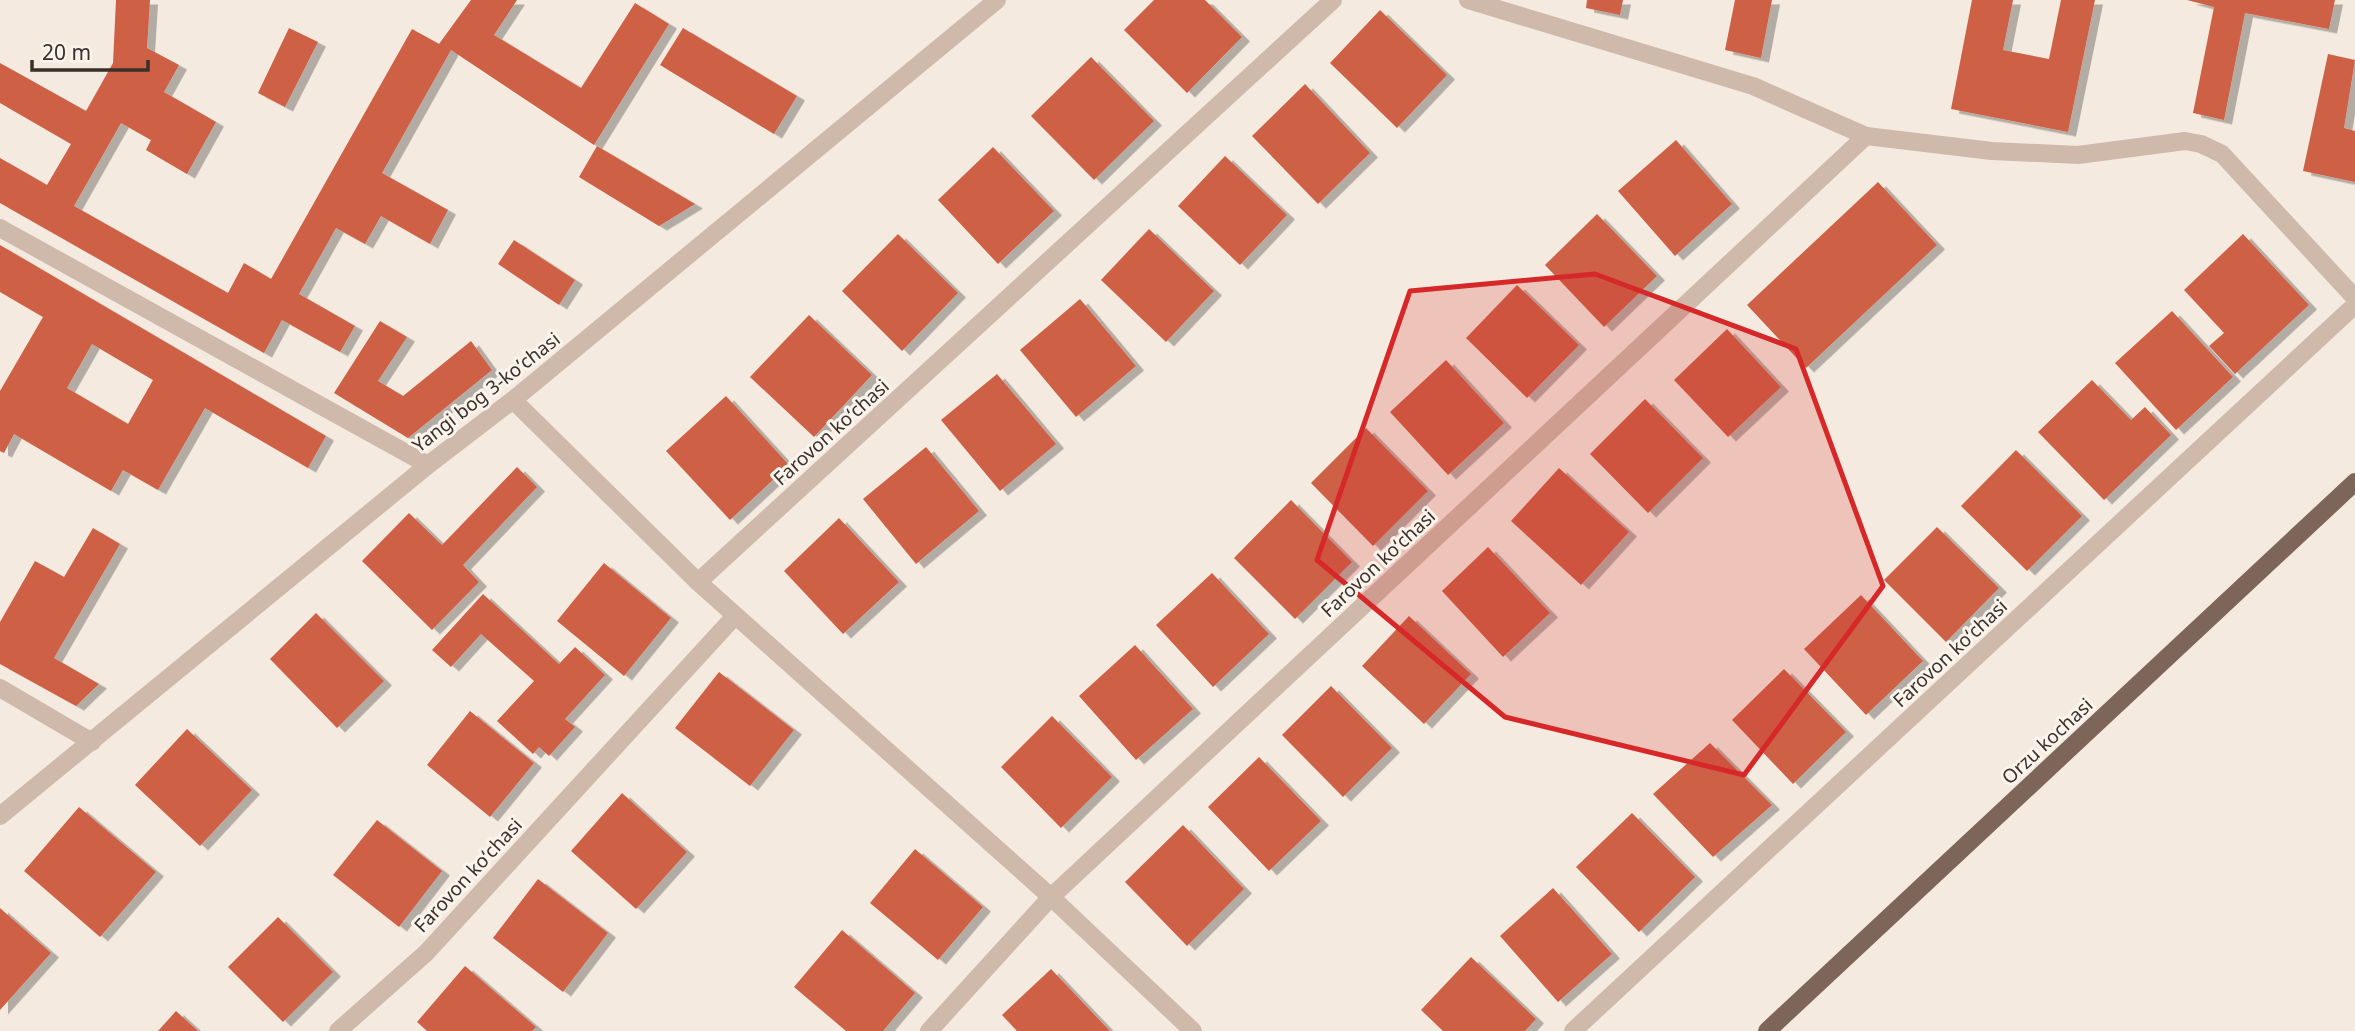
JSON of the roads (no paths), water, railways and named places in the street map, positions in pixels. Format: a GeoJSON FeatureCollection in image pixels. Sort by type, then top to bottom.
{"type":"FeatureCollection","features":[{"type":"Feature","properties":{"kind":"main road","name":"Orzu kochasi"},"geometry":{"type":"LineString","coordinates":[[1768,1031],[2355,482]]}},
{"type":"Feature","properties":{"kind":"street","name":"Yangi bog 3-koʼchasi"},"geometry":{"type":"LineString","coordinates":[[0,816],[428,465],[513,400],[997,0]]}},
{"type":"Feature","properties":{"kind":"street","name":"Farovon koʻchasi"},"geometry":{"type":"LineString","coordinates":[[698,582],[1333,0]]}},
{"type":"Feature","properties":{"kind":"street"},"geometry":{"type":"LineString","coordinates":[[1468,0],[1753,86],[1866,136],[1992,151],[2078,155],[2185,141],[2201,144],[2222,155],[2355,298]]}},
{"type":"Feature","properties":{"kind":"street","name":"Farovon koʻchasi"},"geometry":{"type":"LineString","coordinates":[[929,1031],[1051,898],[1866,136]]}},
{"type":"Feature","properties":{"kind":"street"},"geometry":{"type":"LineString","coordinates":[[0,228],[428,465]]}},
{"type":"Feature","properties":{"kind":"street","name":"Farovon koʻchasi"},"geometry":{"type":"LineString","coordinates":[[1573,1031],[2355,305]]}},
{"type":"Feature","properties":{"kind":"street"},"geometry":{"type":"LineString","coordinates":[[513,400],[698,582],[1051,898],[1193,1031]]}},
{"type":"Feature","properties":{"kind":"street","name":"Farovon koʻchasi"},"geometry":{"type":"LineString","coordinates":[[338,1031],[426,953],[735,616]]}},
{"type":"Feature","properties":{"kind":"street"},"geometry":{"type":"LineString","coordinates":[[0,688],[92,742]]}}]}
